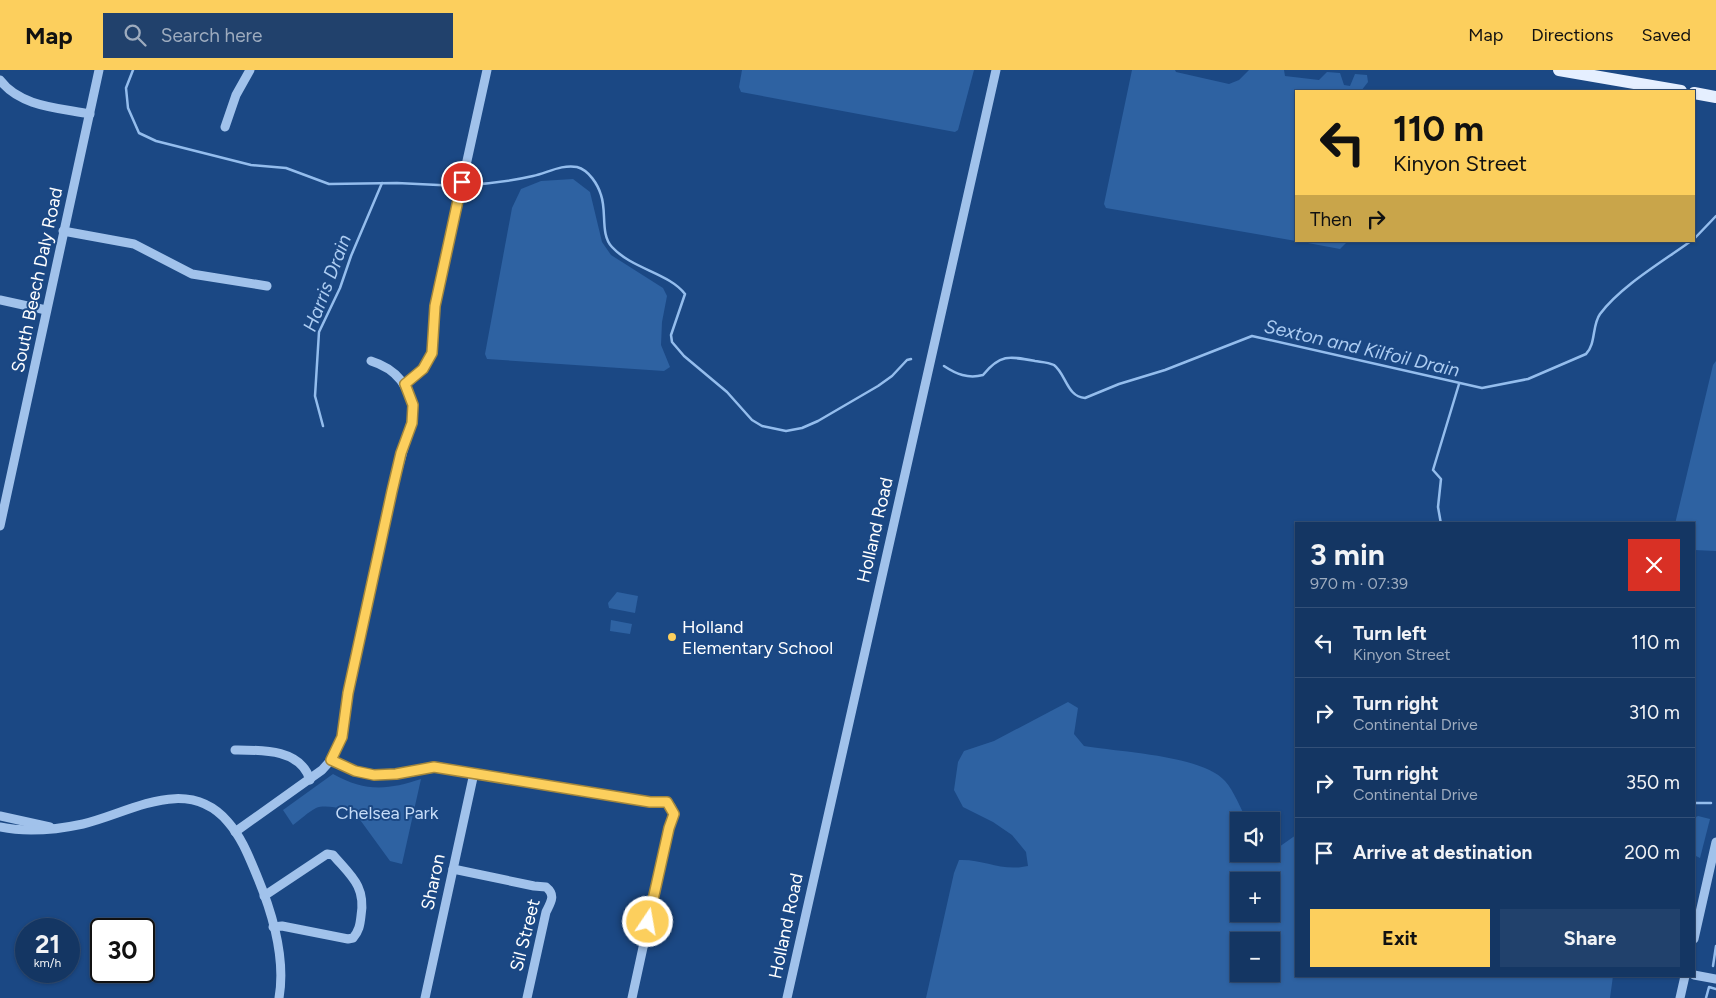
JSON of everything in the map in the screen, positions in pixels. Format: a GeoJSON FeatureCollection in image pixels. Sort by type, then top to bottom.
{"type":"FeatureCollection","features":[{"type":"Feature","properties":{"kind":"main road"},"geometry":{"type":"LineString","coordinates":[[1559,70],[1675,90]]}},
{"type":"Feature","properties":{"kind":"main road"},"geometry":{"type":"LineString","coordinates":[[1695,93],[1716,97]]}},
{"type":"Feature","properties":{"kind":"street","name":"South Beech Daly Road"},"geometry":{"type":"LineString","coordinates":[[0,526],[99,70]]}},
{"type":"Feature","properties":{"kind":"street"},"geometry":{"type":"LineString","coordinates":[[225,127],[236,95],[250,70]]}},
{"type":"Feature","properties":{"kind":"street"},"geometry":{"type":"LineString","coordinates":[[405,384],[423,369],[432,353],[435,306],[487,70]]}},
{"type":"Feature","properties":{"kind":"street","name":"Holland Road"},"geometry":{"type":"LineString","coordinates":[[787,998],[996,70]]}},
{"type":"Feature","properties":{"kind":"street"},"geometry":{"type":"LineString","coordinates":[[0,80],[8,89],[25,99],[90,114]]}},
{"type":"Feature","properties":{"kind":"street"},"geometry":{"type":"LineString","coordinates":[[63,231],[134,244],[192,274],[267,286]]}},
{"type":"Feature","properties":{"kind":"street"},"geometry":{"type":"LineString","coordinates":[[0,300],[46,310]]}},
{"type":"Feature","properties":{"kind":"street"},"geometry":{"type":"LineString","coordinates":[[235,832],[310,780],[331,760],[342,737],[348,693],[392,491],[401,453],[412,423],[413,405],[405,384],[388,368],[371,361]]}},
{"type":"Feature","properties":{"kind":"street"},"geometry":{"type":"LineString","coordinates":[[235,750],[271,751],[298,760],[307,770],[310,780]]}},
{"type":"Feature","properties":{"kind":"street"},"geometry":{"type":"LineString","coordinates":[[331,760],[355,771],[374,775],[396,774],[434,767],[650,802],[663,801],[672,807],[674,814],[669,828],[632,998]]}},
{"type":"Feature","properties":{"kind":"street","name":"Sharon"},"geometry":{"type":"LineString","coordinates":[[425,998],[474,773]]}},
{"type":"Feature","properties":{"kind":"street"},"geometry":{"type":"LineString","coordinates":[[0,827],[39,831],[85,823],[152,801],[177,798],[210,808],[226,820],[235,832],[248,854],[264,896],[273,927],[281,979],[279,998]]}},
{"type":"Feature","properties":{"kind":"street"},"geometry":{"type":"LineString","coordinates":[[0,816],[56,828]]}},
{"type":"Feature","properties":{"kind":"street"},"geometry":{"type":"LineString","coordinates":[[1695,936],[1716,842]]}},
{"type":"Feature","properties":{"kind":"street"},"geometry":{"type":"LineString","coordinates":[[264,896],[327,854],[333,855],[358,884],[362,894],[360,927],[353,938],[348,939],[282,926],[273,927]]}},
{"type":"Feature","properties":{"kind":"street","name":"Sil Street"},"geometry":{"type":"LineString","coordinates":[[453,869],[546,887],[551,892],[552,901],[546,912],[527,998]]}},
{"type":"Feature","properties":{"kind":"street"},"geometry":{"type":"LineString","coordinates":[[1695,975],[1716,979]]}},
{"type":"Feature","properties":{"kind":"street"},"geometry":{"type":"LineString","coordinates":[[1680,998],[1685,977]]}},
{"type":"Feature","properties":{"kind":"green space"},"geometry":{"type":"Polygon","coordinates":[[[742,70],[974,70],[958,130],[955,132],[741,92],[739,87],[742,70]]]}},
{"type":"Feature","properties":{"kind":"green space"},"geometry":{"type":"Polygon","coordinates":[[[1132,70],[1175,70],[1176,72],[1229,84],[1239,80],[1249,70],[1284,70],[1285,76],[1319,80],[1327,72],[1340,73],[1344,85],[1350,86],[1355,74],[1367,75],[1368,82],[1362,90],[1295,90],[1295,241],[1106,208],[1104,204],[1132,70]]]}},
{"type":"Feature","properties":{"kind":"green space"},"geometry":{"type":"Polygon","coordinates":[[[573,179],[590,192],[602,242],[611,255],[663,288],[667,296],[662,322],[661,345],[670,367],[664,371],[487,359],[485,354],[512,208],[521,189],[541,181],[573,179]]]}},
{"type":"Feature","properties":{"kind":"green space"},"geometry":{"type":"Polygon","coordinates":[[[1302,242],[1347,242],[1340,249],[1302,242]]]}},
{"type":"Feature","properties":{"kind":"green space"},"geometry":{"type":"Polygon","coordinates":[[[1716,361],[1716,551],[1695,550],[1695,522],[1675,522],[1713,365],[1716,361]]]}},
{"type":"Feature","properties":{"kind":"green space"},"geometry":{"type":"Polygon","coordinates":[[[617,592],[638,596],[635,613],[609,608],[608,603],[617,592]]]}},
{"type":"Feature","properties":{"kind":"green space"},"geometry":{"type":"Polygon","coordinates":[[[611,620],[632,624],[630,634],[610,631],[611,620]]]}},
{"type":"Feature","properties":{"kind":"green space"},"geometry":{"type":"Polygon","coordinates":[[[1068,702],[1078,708],[1074,734],[1084,746],[1179,760],[1214,772],[1225,781],[1242,812],[1230,812],[1230,862],[1280,862],[1280,846],[1295,836],[1295,977],[1613,977],[1610,998],[926,998],[954,873],[959,860],[977,861],[1009,867],[1028,866],[1026,852],[1012,835],[993,822],[963,807],[954,790],[958,762],[964,751],[994,741],[1068,702]]]}},
{"type":"Feature","properties":{"kind":"green space","name":"Chelsea Park"},"geometry":{"type":"Polygon","coordinates":[[[333,774],[356,784],[377,787],[398,785],[421,779],[402,864],[390,861],[358,817],[344,810],[332,807],[316,808],[293,825],[283,810],[333,774]]]}},
{"type":"Feature","properties":{"kind":"green space"},"geometry":{"type":"Polygon","coordinates":[[[1698,816],[1710,819],[1700,858],[1695,856],[1695,818],[1698,816]]]}},
{"type":"Feature","properties":{"kind":"waterway","name":"Sexton and Kilfoil Drain"},"geometry":{"type":"LineString","coordinates":[[133,70],[126,88],[128,108],[139,133],[156,141],[251,165],[286,168],[329,184],[397,183],[459,186]]}},
{"type":"Feature","properties":{"kind":"waterway","name":"Sexton and Kilfoil Drain"},"geometry":{"type":"LineString","coordinates":[[464,185],[533,176],[571,166],[585,171],[598,187],[601,195],[606,236],[612,247],[630,261],[670,281],[685,294],[671,335],[672,342],[684,356],[727,392],[752,420],[762,426],[786,431],[802,428],[818,421],[878,386],[892,376],[907,360],[911,359]]}},
{"type":"Feature","properties":{"kind":"waterway","name":"Harris Drain"},"geometry":{"type":"LineString","coordinates":[[323,426],[315,396],[319,332],[340,288],[351,256],[382,183]]}},
{"type":"Feature","properties":{"kind":"waterway","name":"Sexton and Kilfoil Drain"},"geometry":{"type":"LineString","coordinates":[[1695,238],[1716,216]]}},
{"type":"Feature","properties":{"kind":"waterway","name":"Sexton and Kilfoil Drain"},"geometry":{"type":"LineString","coordinates":[[944,366],[958,373],[972,376],[983,375],[995,363],[1006,358],[1047,363],[1054,365],[1058,369],[1074,394],[1085,398],[1119,384],[1165,370],[1252,336],[1482,388],[1528,379],[1586,354],[1591,345],[1598,318],[1609,304],[1642,275],[1690,242]]}},
{"type":"Feature","properties":{"kind":"waterway"},"geometry":{"type":"LineString","coordinates":[[1441,522],[1438,507],[1441,479],[1433,470],[1459,384]]}},
{"type":"Feature","properties":{"kind":"waterway"},"geometry":{"type":"LineString","coordinates":[[1695,803],[1711,803]]}},
{"type":"Feature","properties":{"kind":"waterway"},"geometry":{"type":"LineString","coordinates":[[1713,966],[1716,946]]}},
{"type":"Feature","properties":{"kind":"waterway"},"geometry":{"type":"LineString","coordinates":[[1706,998],[1709,987],[1716,989]]}},
{"type":"Feature","properties":{"kind":"place","name":"Holland Elementary School"},"geometry":{"type":"Point","coordinates":[672,637]}},
{"type":"Feature","properties":{"kind":"route"},"geometry":{"type":"LineString","coordinates":[[462,182],[435,306],[432,353],[417,376],[405,384],[413,405],[412,423],[401,453],[392,491],[348,693],[342,737],[338,749],[331,760],[348,769],[365,774],[396,774],[434,767],[650,802],[667,802],[672,807],[674,814],[669,828],[648,922]]}}]}
